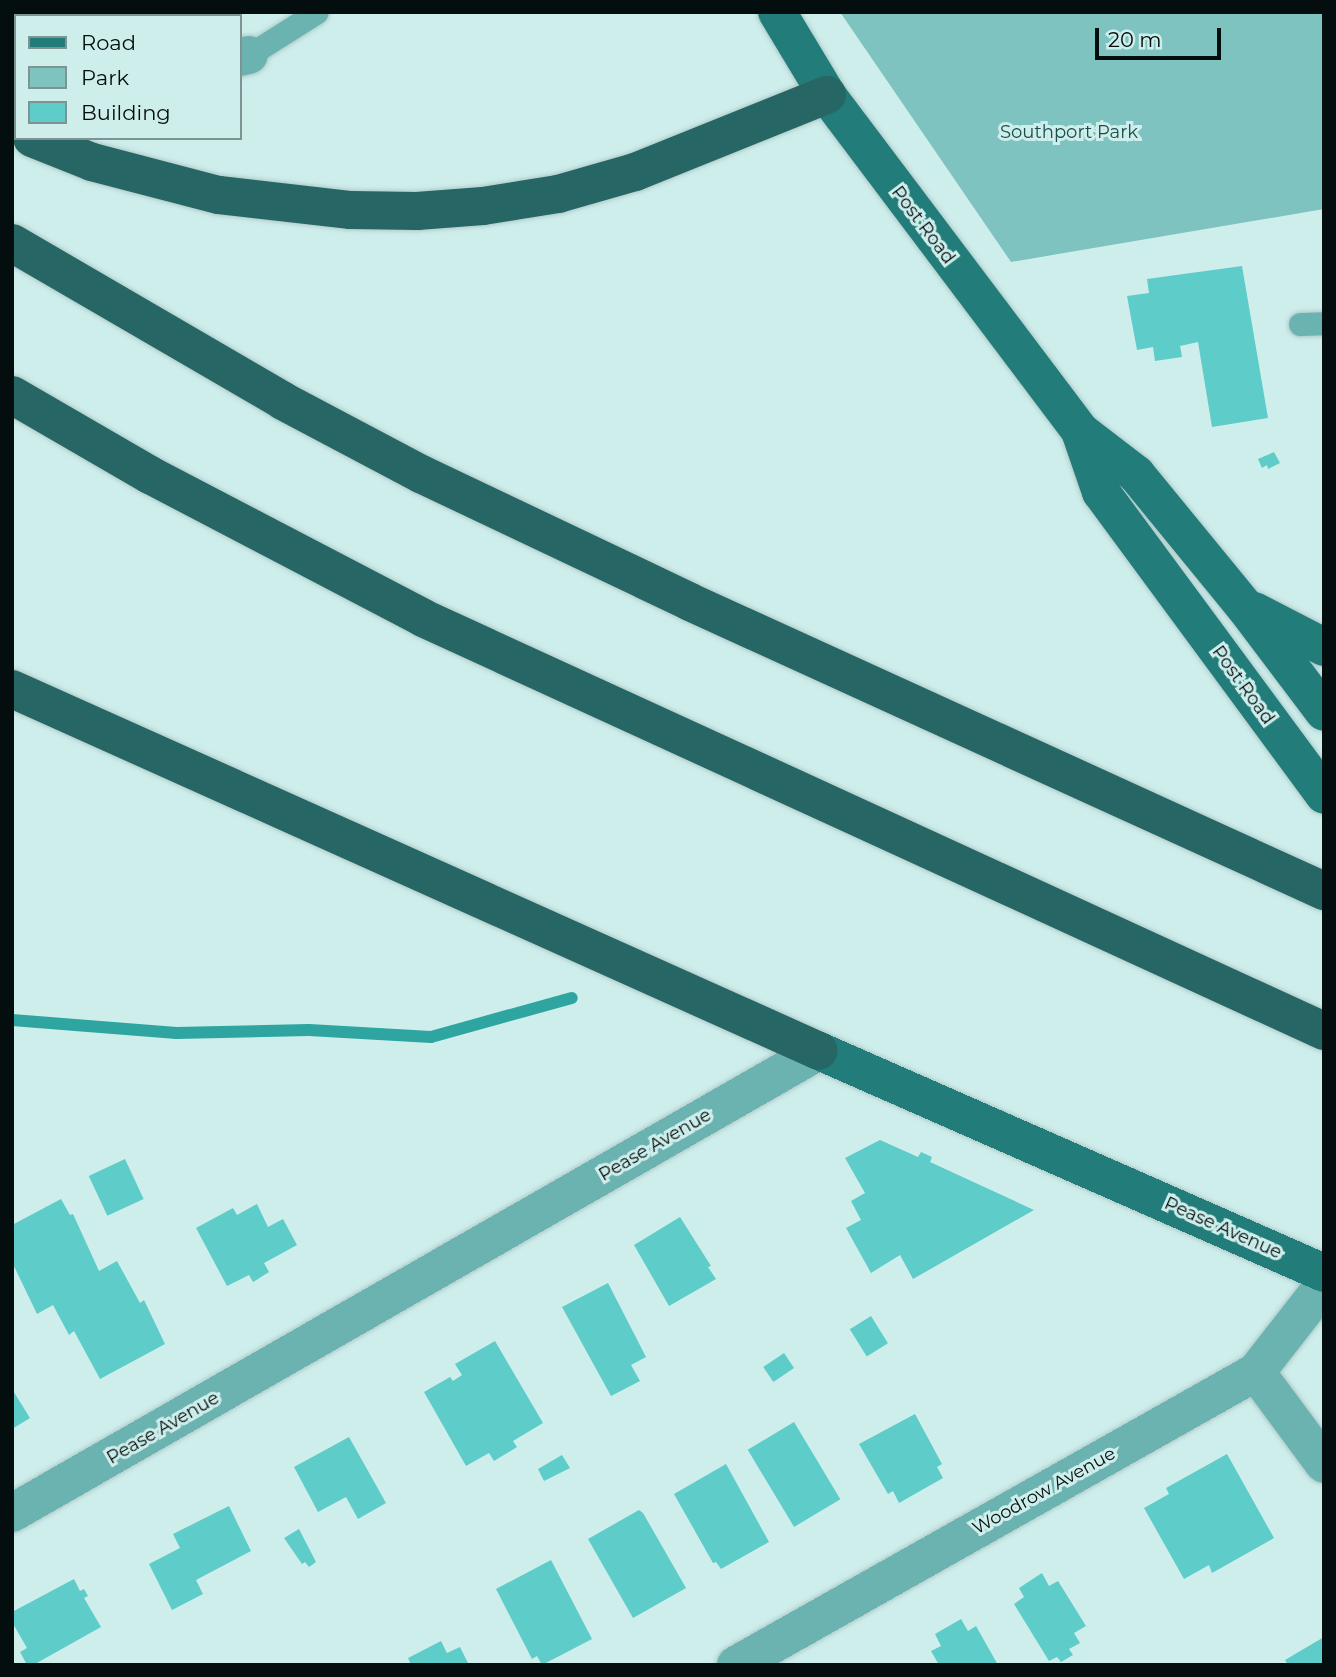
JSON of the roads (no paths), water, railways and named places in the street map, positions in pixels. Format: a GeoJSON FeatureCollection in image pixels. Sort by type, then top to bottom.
{"type":"FeatureCollection","features":[{"type":"Feature","properties":{"kind":"highway"},"geometry":{"type":"LineString","coordinates":[[37,140],[92,162],[219,195],[351,210],[417,211],[483,206],[558,194],[635,172],[827,95]]}},
{"type":"Feature","properties":{"kind":"highway"},"geometry":{"type":"LineString","coordinates":[[12,243],[283,401],[421,474],[809,657],[1322,890]]}},
{"type":"Feature","properties":{"kind":"highway"},"geometry":{"type":"LineString","coordinates":[[12,396],[150,475],[423,618],[1324,1031]]}},
{"type":"Feature","properties":{"kind":"highway"},"geometry":{"type":"LineString","coordinates":[[12,689],[819,1051]]}},
{"type":"Feature","properties":{"kind":"main road","name":"Post Road"},"geometry":{"type":"LineString","coordinates":[[777,12],[827,95],[1080,431],[1136,474],[1245,607],[1324,712]]}},
{"type":"Feature","properties":{"kind":"main road","name":"Post Road"},"geometry":{"type":"LineString","coordinates":[[1080,431],[1101,492],[1324,795]]}},
{"type":"Feature","properties":{"kind":"main road"},"geometry":{"type":"LineString","coordinates":[[1245,607],[1324,647]]}},
{"type":"Feature","properties":{"kind":"main road","name":"Pease Avenue"},"geometry":{"type":"LineString","coordinates":[[819,1051],[1324,1273]]}},
{"type":"Feature","properties":{"kind":"street","name":"Pease Avenue"},"geometry":{"type":"LineString","coordinates":[[12,1513],[819,1051]]}},
{"type":"Feature","properties":{"kind":"street","name":"Woodrow Avenue"},"geometry":{"type":"LineString","coordinates":[[736,1665],[1256,1372],[1324,1285]]}},
{"type":"Feature","properties":{"kind":"street"},"geometry":{"type":"LineString","coordinates":[[1256,1372],[1324,1464]]}},
{"type":"Feature","properties":{"kind":"lane"},"geometry":{"type":"LineString","coordinates":[[244,56],[317,12]]}},
{"type":"Feature","properties":{"kind":"lane"},"geometry":{"type":"LineString","coordinates":[[1300,324],[1324,323]]}},
{"type":"Feature","properties":{"kind":"waterway"},"geometry":{"type":"LineString","coordinates":[[12,1020],[176,1033],[309,1030],[431,1037],[572,998]]}},
{"type":"Feature","properties":{"kind":"park label","name":"Southport Park"},"geometry":{"type":"Point","coordinates":[1069,132]}}]}
